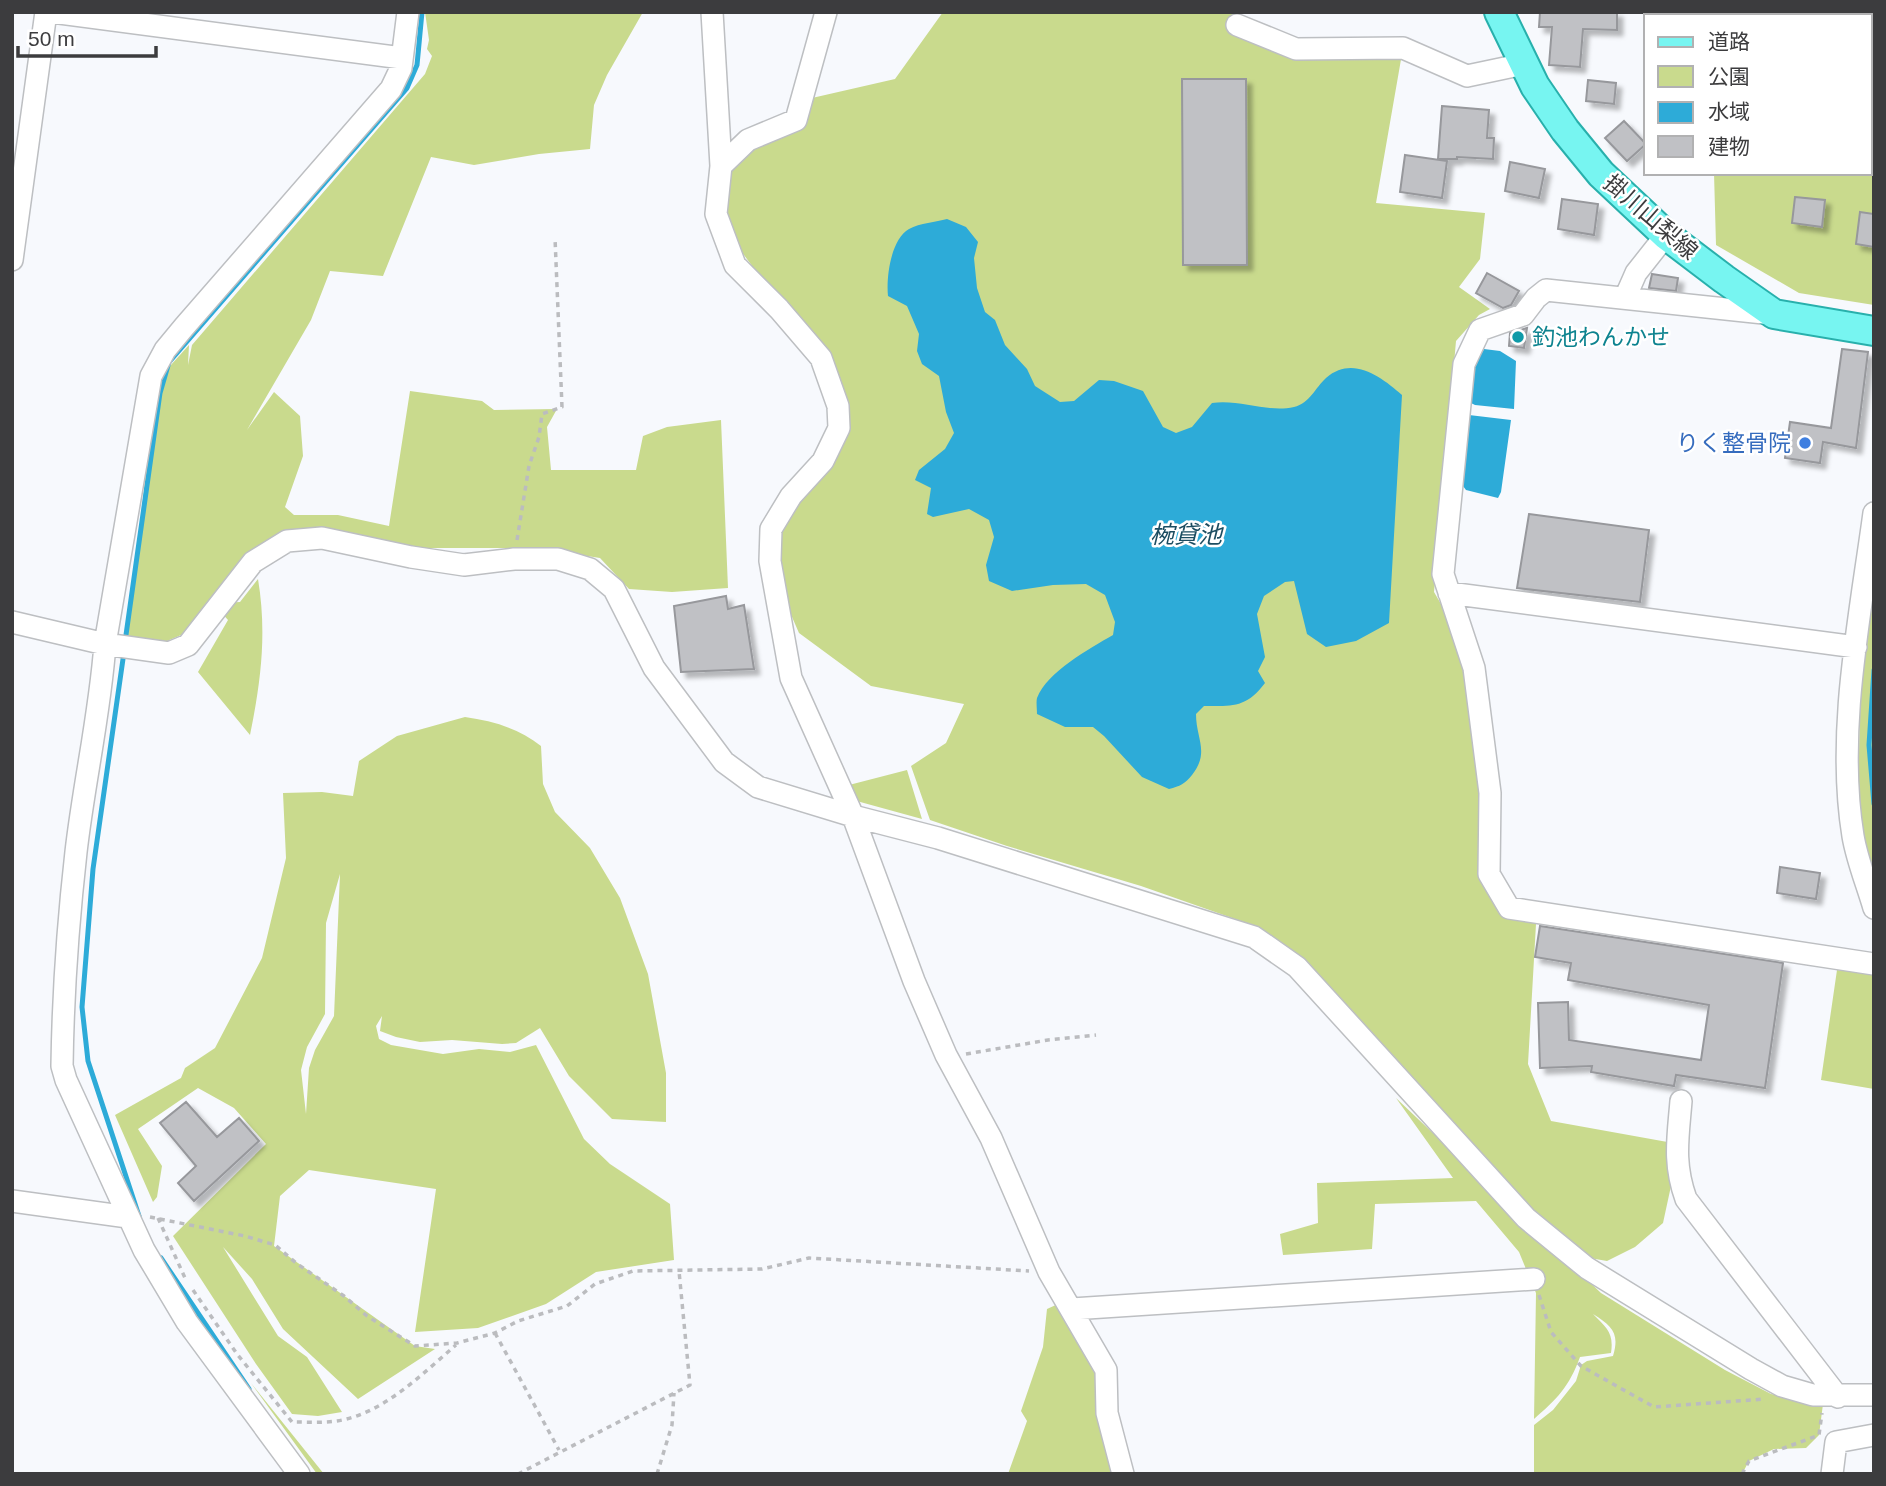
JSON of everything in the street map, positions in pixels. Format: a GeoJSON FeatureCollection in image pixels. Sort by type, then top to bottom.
{"type":"FeatureCollection","features":[{"type":"Feature","properties":{"kind":"main road","name":"掛川山梨線"},"geometry":{"type":"LineString","coordinates":[[1499,12],[1535,86],[1584,154],[1601,174],[1666,235],[1774,314],[1874,331]]}},
{"type":"Feature","properties":{"kind":"street"},"geometry":{"type":"LineString","coordinates":[[12,260],[46,12]]}},
{"type":"Feature","properties":{"kind":"street"},"geometry":{"type":"LineString","coordinates":[[52,12],[402,58]]}},
{"type":"Feature","properties":{"kind":"street"},"geometry":{"type":"LineString","coordinates":[[299,1474],[187,1322],[144,1250],[62,1066],[64,996],[76,850],[103,682],[105,644],[151,376],[165,350],[178,334],[391,89],[401,68],[408,12]]}},
{"type":"Feature","properties":{"kind":"street"},"geometry":{"type":"LineString","coordinates":[[712,12],[721,166],[716,214],[735,265],[779,309],[821,358],[838,406],[839,428],[823,461],[791,496],[771,529],[770,561],[791,678],[853,816],[914,981],[946,1055],[991,1138],[1049,1272],[1106,1370],[1107,1413],[1123,1474]]}},
{"type":"Feature","properties":{"kind":"street"},"geometry":{"type":"LineString","coordinates":[[721,166],[748,139],[796,120],[826,12]]}},
{"type":"Feature","properties":{"kind":"street"},"geometry":{"type":"LineString","coordinates":[[1237,25],[1296,49],[1403,48],[1467,76],[1524,64]]}},
{"type":"Feature","properties":{"kind":"street"},"geometry":{"type":"LineString","coordinates":[[1625,298],[1636,274],[1666,235]]}},
{"type":"Feature","properties":{"kind":"street"},"geometry":{"type":"LineString","coordinates":[[1774,314],[1546,290],[1523,315],[1480,330],[1464,364],[1443,575],[1474,668],[1490,793],[1489,874],[1509,908],[1874,964]]}},
{"type":"Feature","properties":{"kind":"street"},"geometry":{"type":"LineString","coordinates":[[1874,513],[1856,647],[1849,724],[1848,789],[1853,838],[1874,908]]}},
{"type":"Feature","properties":{"kind":"street"},"geometry":{"type":"LineString","coordinates":[[12,622],[105,644],[169,653],[188,645],[253,562],[288,541],[322,538],[464,565],[514,559],[558,559],[590,569],[614,589],[654,668],[724,762],[758,787],[938,838],[1254,937],[1297,967],[1526,1218],[1587,1268],[1782,1386],[1830,1400],[1874,1395]]}},
{"type":"Feature","properties":{"kind":"street"},"geometry":{"type":"LineString","coordinates":[[1448,593],[1856,647]]}},
{"type":"Feature","properties":{"kind":"street"},"geometry":{"type":"LineString","coordinates":[[1681,1101],[1678,1176],[1686,1199],[1830,1400]]}},
{"type":"Feature","properties":{"kind":"street"},"geometry":{"type":"LineString","coordinates":[[12,1201],[128,1217]]}},
{"type":"Feature","properties":{"kind":"street"},"geometry":{"type":"LineString","coordinates":[[1072,1309],[1534,1279]]}},
{"type":"Feature","properties":{"kind":"street"},"geometry":{"type":"LineString","coordinates":[[1832,1474],[1836,1442],[1874,1436]]}},
{"type":"Feature","properties":{"kind":"path"},"geometry":{"type":"LineString","coordinates":[[514,559],[529,466],[540,437],[542,414],[562,407],[555,238]]}},
{"type":"Feature","properties":{"kind":"path"},"geometry":{"type":"LineString","coordinates":[[946,1055],[979,1054],[1048,1040],[1096,1035]]}},
{"type":"Feature","properties":{"kind":"path"},"geometry":{"type":"LineString","coordinates":[[128,1217],[158,1218],[275,1245],[367,1316],[415,1346],[457,1343],[495,1332],[518,1321],[567,1306],[595,1283],[633,1271],[762,1269],[809,1258],[1049,1272]]}},
{"type":"Feature","properties":{"kind":"path"},"geometry":{"type":"LineString","coordinates":[[158,1218],[187,1283],[237,1354],[292,1422],[337,1421],[368,1410],[407,1387],[457,1343]]}},
{"type":"Feature","properties":{"kind":"path"},"geometry":{"type":"LineString","coordinates":[[519,1474],[690,1385],[679,1271]]}},
{"type":"Feature","properties":{"kind":"path"},"geometry":{"type":"LineString","coordinates":[[1534,1279],[1551,1332],[1581,1366],[1654,1407],[1773,1398]]}},
{"type":"Feature","properties":{"kind":"path"},"geometry":{"type":"LineString","coordinates":[[495,1332],[559,1451]]}},
{"type":"Feature","properties":{"kind":"path"},"geometry":{"type":"LineString","coordinates":[[657,1474],[672,1425],[674,1394]]}},
{"type":"Feature","properties":{"kind":"path"},"geometry":{"type":"LineString","coordinates":[[1742,1474],[1749,1461],[1819,1435],[1830,1400]]}},
{"type":"Feature","properties":{"kind":"green space"},"geometry":{"type":"Polygon","coordinates":[[[425,12],[643,12],[607,75],[594,105],[590,149],[474,165],[431,157],[383,276],[330,271],[311,320],[247,430],[274,392],[300,416],[303,456],[285,507],[294,515],[338,515],[389,526],[410,391],[482,401],[494,410],[557,409],[547,427],[551,470],[636,470],[643,436],[667,427],[721,420],[728,588],[672,592],[629,589],[600,558],[536,548],[399,548],[346,534],[300,528],[277,547],[222,603],[240,602],[258,579],[262,657],[250,735],[198,672],[228,620],[213,603],[193,630],[160,644],[126,635],[137,561],[150,430],[160,377],[189,345],[188,365],[192,345],[425,74],[432,56],[427,49],[429,40],[425,12]]]}},
{"type":"Feature","properties":{"kind":"green space"},"geometry":{"type":"Polygon","coordinates":[[[943,12],[1242,12],[1230,28],[1296,49],[1403,48],[1376,203],[1485,213],[1480,259],[1459,287],[1490,309],[1479,315],[1456,341],[1434,592],[1441,604],[1466,676],[1483,832],[1509,908],[1536,924],[1528,1064],[1551,1121],[1673,1143],[1671,1186],[1663,1223],[1635,1247],[1607,1261],[1584,1257],[1522,1202],[1255,926],[1141,886],[930,820],[911,766],[946,743],[964,704],[871,686],[799,633],[772,571],[781,524],[839,428],[821,358],[720,223],[721,166],[812,98],[895,79],[943,12]]]}},
{"type":"Feature","properties":{"kind":"green space"},"geometry":{"type":"Polygon","coordinates":[[[1874,12],[1874,105],[1872,14],[1862,14],[1874,12]]]}},
{"type":"Feature","properties":{"kind":"green space"},"geometry":{"type":"Polygon","coordinates":[[[1874,127],[1874,305],[1799,293],[1716,245],[1714,175],[1872,175],[1874,127]]]}},
{"type":"Feature","properties":{"kind":"green space"},"geometry":{"type":"Polygon","coordinates":[[[1874,555],[1874,883],[1868,865],[1858,804],[1861,651],[1874,555]]]}},
{"type":"Feature","properties":{"kind":"green space"},"geometry":{"type":"Polygon","coordinates":[[[465,717],[505,726],[541,746],[543,784],[555,812],[590,848],[620,898],[648,974],[666,1073],[666,1122],[612,1119],[569,1076],[540,1028],[516,1043],[452,1040],[420,1042],[380,1031],[382,1016],[376,1026],[379,1039],[391,1045],[443,1054],[479,1049],[510,1052],[536,1045],[584,1139],[610,1164],[670,1204],[674,1260],[596,1272],[546,1304],[478,1328],[415,1332],[436,1189],[309,1170],[280,1196],[274,1246],[415,1346],[435,1349],[358,1399],[283,1329],[252,1279],[223,1247],[278,1336],[307,1357],[342,1412],[318,1416],[292,1414],[256,1364],[173,1236],[266,1144],[234,1108],[198,1088],[138,1129],[162,1166],[157,1197],[153,1202],[115,1115],[181,1078],[185,1068],[215,1048],[262,958],[286,858],[283,793],[322,792],[353,796],[359,761],[397,736],[465,717]],[[340,874],[326,923],[325,1014],[307,1047],[301,1070],[306,1114],[309,1068],[315,1050],[334,1016],[340,874]]]}},
{"type":"Feature","properties":{"kind":"green space"},"geometry":{"type":"Polygon","coordinates":[[[907,770],[922,819],[853,800],[849,785],[907,770]]]}},
{"type":"Feature","properties":{"kind":"green space"},"geometry":{"type":"Polygon","coordinates":[[[1837,970],[1874,974],[1874,1089],[1821,1080],[1837,970]]]}},
{"type":"Feature","properties":{"kind":"green space"},"geometry":{"type":"Polygon","coordinates":[[[1396,1098],[1601,1293],[1725,1370],[1771,1394],[1823,1404],[1819,1435],[1806,1448],[1774,1449],[1749,1461],[1742,1474],[1534,1474],[1534,1425],[1553,1410],[1576,1381],[1581,1365],[1587,1361],[1613,1356],[1615,1336],[1610,1326],[1593,1314],[1608,1331],[1611,1353],[1580,1357],[1562,1392],[1534,1419],[1536,1293],[1519,1252],[1476,1201],[1375,1204],[1372,1249],[1283,1255],[1280,1234],[1318,1223],[1317,1183],[1453,1178],[1396,1098]]]}},
{"type":"Feature","properties":{"kind":"green space"},"geometry":{"type":"Polygon","coordinates":[[[1058,1304],[1095,1347],[1122,1474],[1008,1474],[1027,1421],[1021,1411],[1043,1347],[1047,1309],[1058,1304]]]}},
{"type":"Feature","properties":{"kind":"green space"},"geometry":{"type":"Polygon","coordinates":[[[251,1383],[324,1474],[317,1474],[251,1383]]]}},
{"type":"Feature","properties":{"kind":"water","name":"椀貸池"},"geometry":{"type":"Polygon","coordinates":[[[947,219],[966,227],[978,242],[974,258],[977,288],[985,312],[995,320],[1005,345],[1027,369],[1035,386],[1060,402],[1074,401],[1099,380],[1114,381],[1143,391],[1163,427],[1176,433],[1192,427],[1212,403],[1274,408],[1300,405],[1326,378],[1346,368],[1366,371],[1402,395],[1389,623],[1356,641],[1326,647],[1307,634],[1294,581],[1285,582],[1264,596],[1257,614],[1265,657],[1258,671],[1265,683],[1245,701],[1231,705],[1204,706],[1196,714],[1201,745],[1200,759],[1192,775],[1179,786],[1169,789],[1142,777],[1093,727],[1065,727],[1037,714],[1037,698],[1050,679],[1070,662],[1113,635],[1115,622],[1105,595],[1086,584],[1053,585],[1012,591],[989,581],[986,565],[994,537],[989,520],[969,509],[933,517],[927,514],[931,488],[915,480],[919,470],[945,449],[954,433],[946,412],[939,376],[922,364],[917,351],[919,334],[907,306],[888,296],[888,279],[894,250],[903,234],[918,225],[947,219]]]}},
{"type":"Feature","properties":{"kind":"water"},"geometry":{"type":"Polygon","coordinates":[[[1484,349],[1500,351],[1516,361],[1514,409],[1469,402],[1474,367],[1484,349]]]}},
{"type":"Feature","properties":{"kind":"water"},"geometry":{"type":"Polygon","coordinates":[[[1469,415],[1511,420],[1498,498],[1466,490],[1460,482],[1469,415]]]}},
{"type":"Feature","properties":{"kind":"building"},"geometry":{"type":"Polygon","coordinates":[[[1540,12],[1617,12],[1617,30],[1583,29],[1580,67],[1549,65],[1552,27],[1539,27],[1540,12]]]}},
{"type":"Feature","properties":{"kind":"building"},"geometry":{"type":"Polygon","coordinates":[[[1182,79],[1246,79],[1247,265],[1183,265],[1182,79]]]}},
{"type":"Feature","properties":{"kind":"building"},"geometry":{"type":"Polygon","coordinates":[[[1588,80],[1616,83],[1614,104],[1586,101],[1588,80]]]}},
{"type":"Feature","properties":{"kind":"building"},"geometry":{"type":"Polygon","coordinates":[[[1442,106],[1489,110],[1487,138],[1494,138],[1493,159],[1438,159],[1442,106]]]}},
{"type":"Feature","properties":{"kind":"building"},"geometry":{"type":"Polygon","coordinates":[[[1624,121],[1644,142],[1644,146],[1627,161],[1605,138],[1624,121]]]}},
{"type":"Feature","properties":{"kind":"building"},"geometry":{"type":"Polygon","coordinates":[[[1405,155],[1447,161],[1442,198],[1400,192],[1405,155]]]}},
{"type":"Feature","properties":{"kind":"building"},"geometry":{"type":"Polygon","coordinates":[[[1510,162],[1545,169],[1539,198],[1505,191],[1510,162]]]}},
{"type":"Feature","properties":{"kind":"building"},"geometry":{"type":"Polygon","coordinates":[[[1795,197],[1825,200],[1822,227],[1792,223],[1795,197]]]}},
{"type":"Feature","properties":{"kind":"building"},"geometry":{"type":"Polygon","coordinates":[[[1562,199],[1598,204],[1594,235],[1558,229],[1562,199]]]}},
{"type":"Feature","properties":{"kind":"building"},"geometry":{"type":"Polygon","coordinates":[[[1860,212],[1874,214],[1874,247],[1856,244],[1860,212]]]}},
{"type":"Feature","properties":{"kind":"building"},"geometry":{"type":"Polygon","coordinates":[[[1487,273],[1519,291],[1511,305],[1503,308],[1476,293],[1487,273]]]}},
{"type":"Feature","properties":{"kind":"building"},"geometry":{"type":"Polygon","coordinates":[[[1652,274],[1678,278],[1676,291],[1649,288],[1652,274]]]}},
{"type":"Feature","properties":{"kind":"building","name":"釣池わんかせ"},"geometry":{"type":"Polygon","coordinates":[[[1527,328],[1524,348],[1509,346],[1510,333],[1527,328]]]}},
{"type":"Feature","properties":{"kind":"building"},"geometry":{"type":"Polygon","coordinates":[[[1842,349],[1868,352],[1856,448],[1823,442],[1820,463],[1785,458],[1790,422],[1831,428],[1842,349]]]}},
{"type":"Feature","properties":{"kind":"building"},"geometry":{"type":"Polygon","coordinates":[[[1529,514],[1649,530],[1640,602],[1517,588],[1529,514]]]}},
{"type":"Feature","properties":{"kind":"building"},"geometry":{"type":"Polygon","coordinates":[[[726,596],[728,609],[744,605],[754,669],[681,672],[674,606],[726,596]]]}},
{"type":"Feature","properties":{"kind":"building"},"geometry":{"type":"Polygon","coordinates":[[[1780,867],[1820,873],[1816,899],[1777,893],[1780,867]]]}},
{"type":"Feature","properties":{"kind":"building"},"geometry":{"type":"Polygon","coordinates":[[[1540,926],[1783,963],[1765,1088],[1676,1075],[1674,1086],[1591,1072],[1592,1066],[1540,1068],[1538,1003],[1568,1002],[1569,1040],[1701,1060],[1709,1005],[1568,980],[1571,963],[1535,957],[1540,926]]]}},
{"type":"Feature","properties":{"kind":"building"},"geometry":{"type":"Polygon","coordinates":[[[186,1102],[217,1137],[239,1118],[259,1141],[194,1201],[178,1183],[196,1166],[160,1123],[186,1102]]]}},
{"type":"Feature","properties":{"kind":"waterway"},"geometry":{"type":"LineString","coordinates":[[125,642],[160,393],[169,362],[407,88],[417,65],[422,12]]}},
{"type":"Feature","properties":{"kind":"waterway"},"geometry":{"type":"LineString","coordinates":[[124,652],[93,869],[82,1007],[88,1061],[139,1216]]}},
{"type":"Feature","properties":{"kind":"waterway"},"geometry":{"type":"LineString","coordinates":[[1874,670],[1869,745],[1874,804]]}},
{"type":"Feature","properties":{"kind":"waterway"},"geometry":{"type":"LineString","coordinates":[[161,1258],[249,1389]]}},
{"type":"Feature","properties":{"kind":"place","name":"釣池わんかせ"},"geometry":{"type":"Point","coordinates":[1518,337]}},
{"type":"Feature","properties":{"kind":"place","name":"りく整骨院"},"geometry":{"type":"Point","coordinates":[1805,443]}}]}
